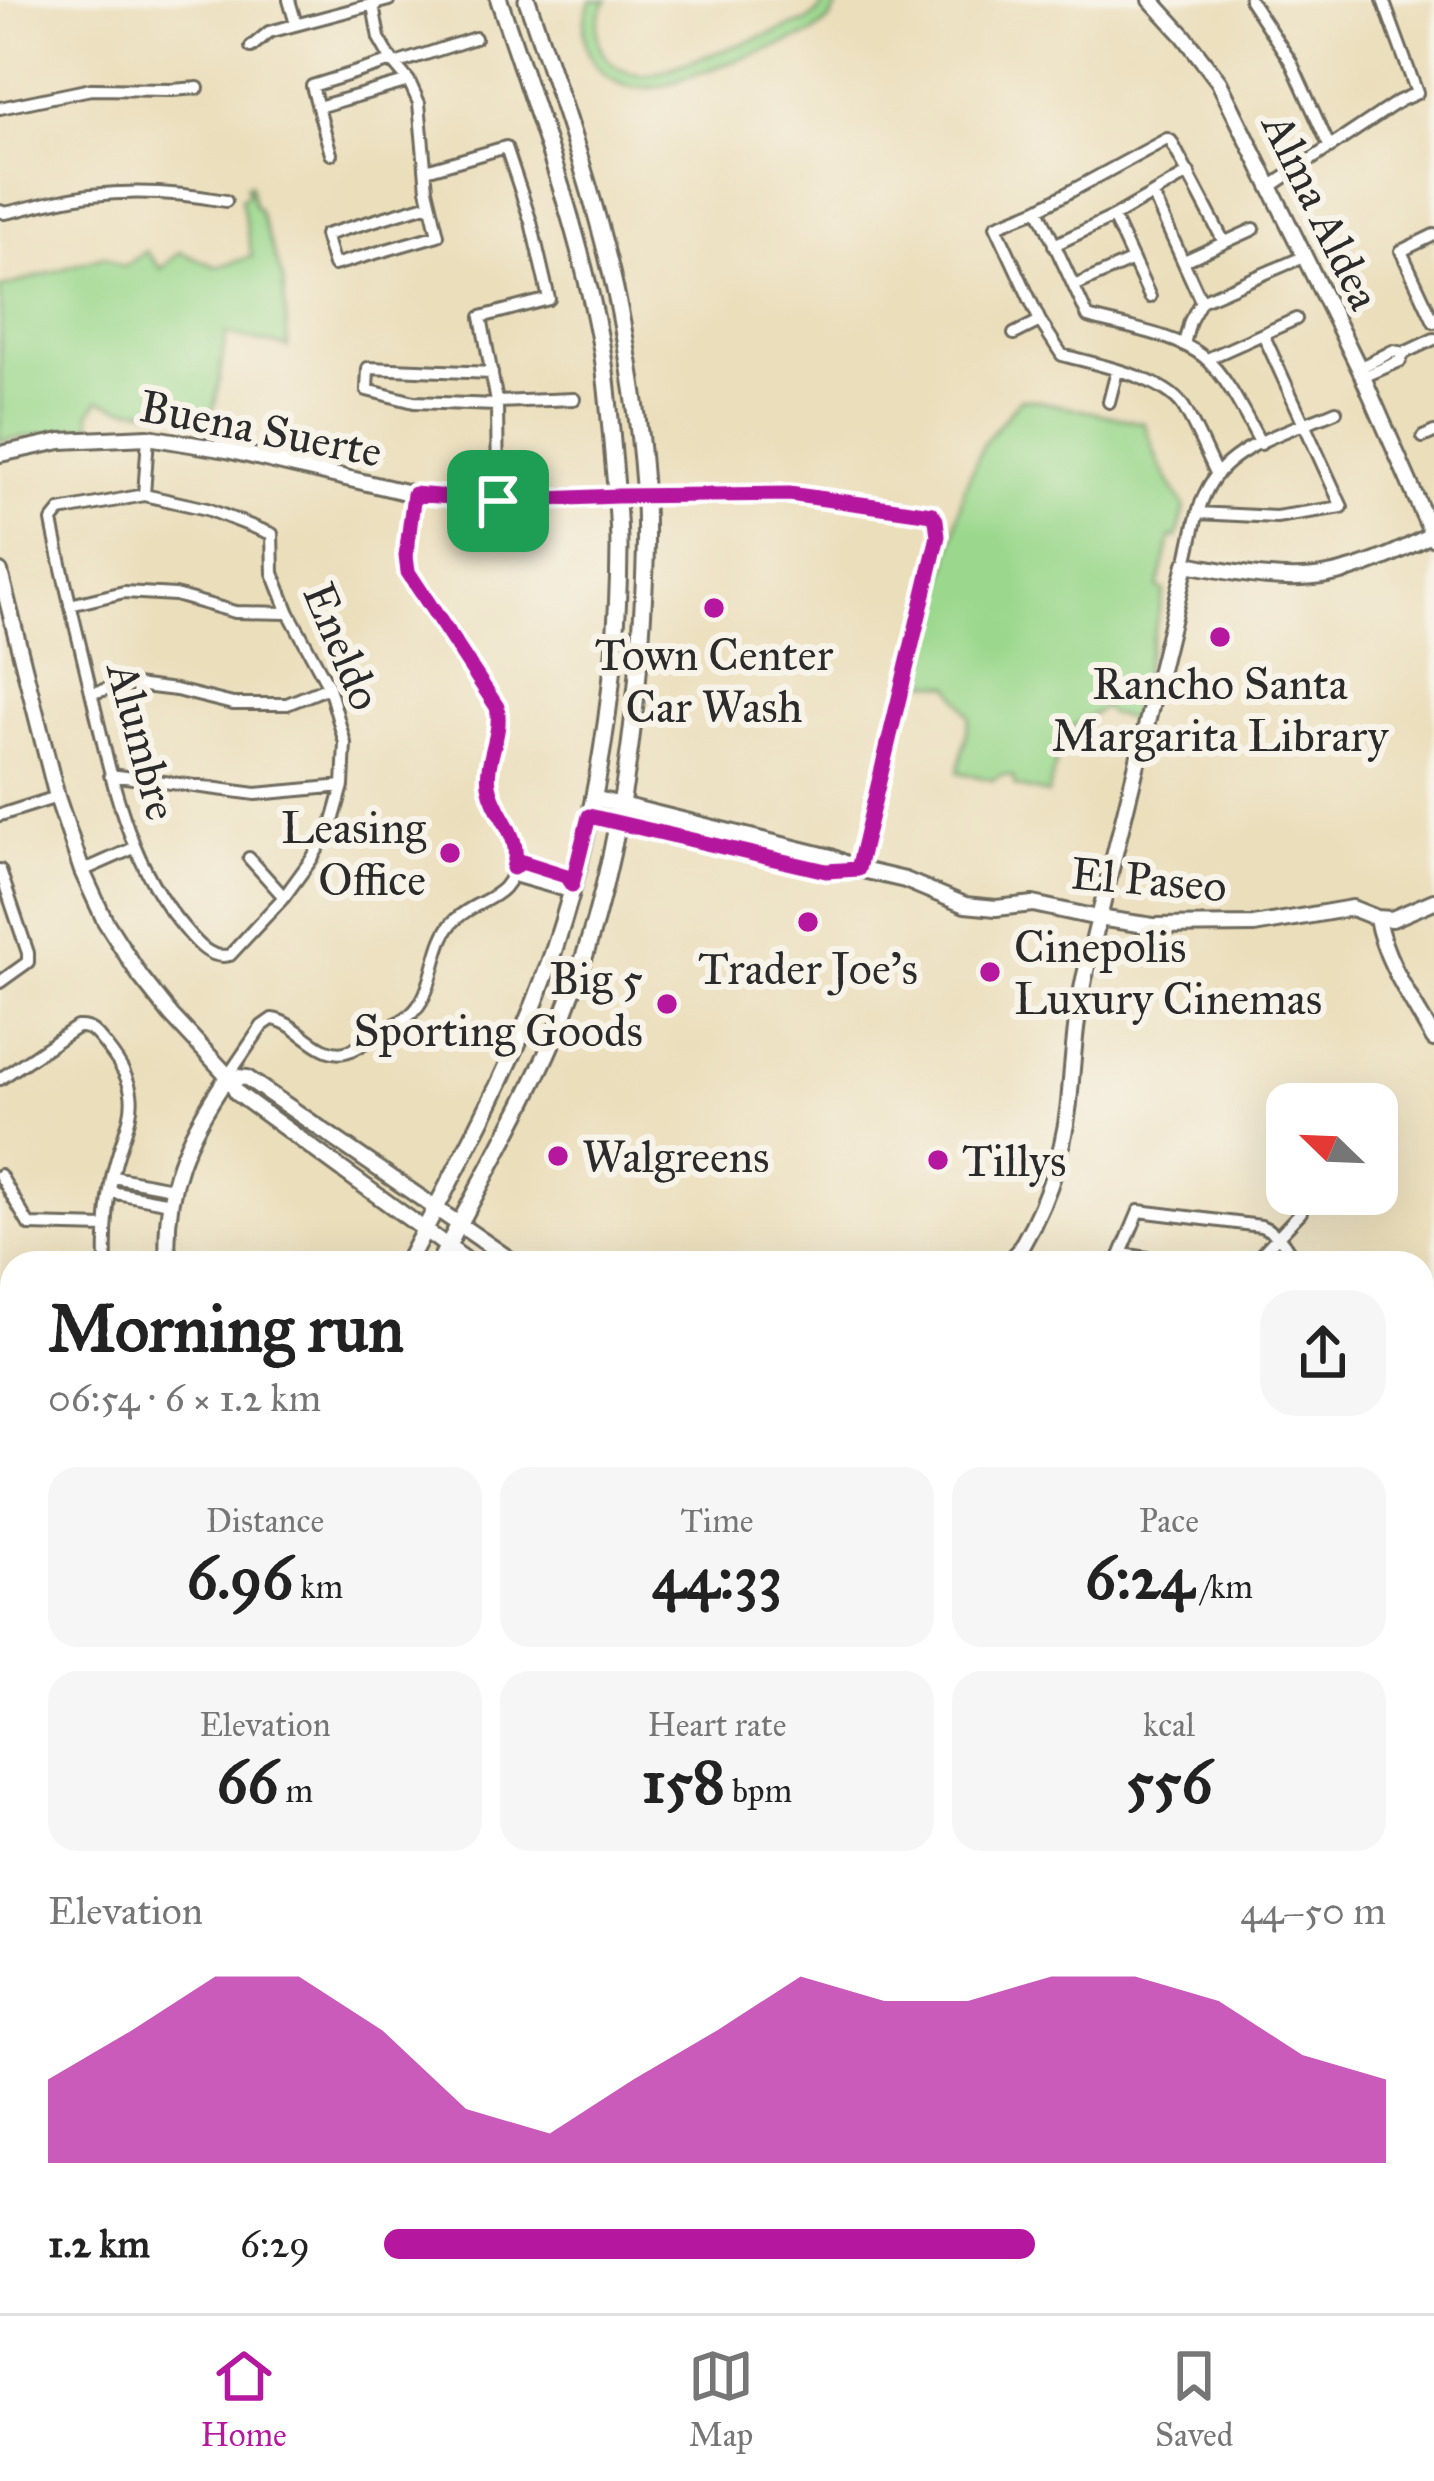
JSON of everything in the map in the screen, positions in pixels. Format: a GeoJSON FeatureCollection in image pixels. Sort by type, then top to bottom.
{"type":"FeatureCollection","features":[{"type":"Feature","properties":{"kind":"main road"},"geometry":{"type":"LineString","coordinates":[[413,1251],[497,1090],[534,1005],[591,807],[613,675],[619,546],[600,339],[573,227],[499,0]]}},
{"type":"Feature","properties":{"kind":"main road"},"geometry":{"type":"LineString","coordinates":[[445,1251],[518,1116],[563,1016],[588,945],[634,727],[646,548],[645,497],[618,304],[599,227],[526,0]]}},
{"type":"Feature","properties":{"kind":"street"},"geometry":{"type":"LineString","coordinates":[[289,0],[296,25]]}},
{"type":"Feature","properties":{"kind":"street"},"geometry":{"type":"LineString","coordinates":[[251,47],[269,32],[389,0]]}},
{"type":"Feature","properties":{"kind":"street","name":"Alma Aldea"},"geometry":{"type":"LineString","coordinates":[[1151,0],[1219,82],[1360,373],[1433,535],[1434,557]]}},
{"type":"Feature","properties":{"kind":"street"},"geometry":{"type":"LineString","coordinates":[[1250,0],[1291,62],[1330,148]]}},
{"type":"Feature","properties":{"kind":"street"},"geometry":{"type":"LineString","coordinates":[[1270,187],[1417,93],[1383,0]]}},
{"type":"Feature","properties":{"kind":"street"},"geometry":{"type":"LineString","coordinates":[[373,5],[379,38],[416,92],[438,235],[334,265],[325,235],[430,205]]}},
{"type":"Feature","properties":{"kind":"street"},"geometry":{"type":"LineString","coordinates":[[331,154],[312,86],[475,38]]}},
{"type":"Feature","properties":{"kind":"street"},"geometry":{"type":"LineString","coordinates":[[318,107],[409,81]]}},
{"type":"Feature","properties":{"kind":"street"},"geometry":{"type":"LineString","coordinates":[[0,108],[91,88],[198,88]]}},
{"type":"Feature","properties":{"kind":"street"},"geometry":{"type":"LineString","coordinates":[[1217,475],[1181,402],[1160,387],[1117,370],[1062,355],[1040,321],[996,226],[1038,209],[1167,139],[1224,242]]}},
{"type":"Feature","properties":{"kind":"street"},"geometry":{"type":"LineString","coordinates":[[426,170],[506,147],[531,222],[549,299],[481,317],[497,404],[498,501]]}},
{"type":"Feature","properties":{"kind":"street"},"geometry":{"type":"LineString","coordinates":[[1054,244],[1189,173]]}},
{"type":"Feature","properties":{"kind":"street"},"geometry":{"type":"LineString","coordinates":[[0,212],[94,194],[195,195],[226,201]]}},
{"type":"Feature","properties":{"kind":"street"},"geometry":{"type":"LineString","coordinates":[[1153,195],[1201,302]]}},
{"type":"Feature","properties":{"kind":"street"},"geometry":{"type":"LineString","coordinates":[[1038,209],[1088,317],[1184,344],[1207,359],[1261,444]]}},
{"type":"Feature","properties":{"kind":"street"},"geometry":{"type":"LineString","coordinates":[[1113,217],[1150,297]]}},
{"type":"Feature","properties":{"kind":"street"},"geometry":{"type":"LineString","coordinates":[[1184,261],[1254,229]]}},
{"type":"Feature","properties":{"kind":"street"},"geometry":{"type":"LineString","coordinates":[[1434,235],[1401,251],[1434,322]]}},
{"type":"Feature","properties":{"kind":"street"},"geometry":{"type":"LineString","coordinates":[[1184,344],[1201,302],[1303,257]]}},
{"type":"Feature","properties":{"kind":"street"},"geometry":{"type":"LineString","coordinates":[[1074,286],[1132,260]]}},
{"type":"Feature","properties":{"kind":"street"},"geometry":{"type":"LineString","coordinates":[[1207,359],[1296,319]]}},
{"type":"Feature","properties":{"kind":"street"},"geometry":{"type":"LineString","coordinates":[[1013,334],[1040,321]]}},
{"type":"Feature","properties":{"kind":"street"},"geometry":{"type":"LineString","coordinates":[[1198,513],[1276,517],[1342,507],[1264,334]]}},
{"type":"Feature","properties":{"kind":"street"},"geometry":{"type":"LineString","coordinates":[[1360,373],[1393,351],[1404,353],[1434,339]]}},
{"type":"Feature","properties":{"kind":"street"},"geometry":{"type":"LineString","coordinates":[[492,373],[368,368],[367,390],[414,402],[574,400]]}},
{"type":"Feature","properties":{"kind":"street"},"geometry":{"type":"LineString","coordinates":[[1108,402],[1117,370]]}},
{"type":"Feature","properties":{"kind":"street"},"geometry":{"type":"LineString","coordinates":[[1018,1251],[1035,1222],[1060,1148],[1078,1011],[1098,918],[1205,494],[1217,475],[1240,455],[1336,411]]}},
{"type":"Feature","properties":{"kind":"street"},"geometry":{"type":"LineString","coordinates":[[144,495],[148,437]]}},
{"type":"Feature","properties":{"kind":"street","name":"Buena Suerte"},"geometry":{"type":"LineString","coordinates":[[0,454],[61,441],[148,437],[227,450],[414,494],[498,501],[789,494],[932,514],[938,536],[858,869]]}},
{"type":"Feature","properties":{"kind":"street"},"geometry":{"type":"LineString","coordinates":[[169,1251],[171,1195],[189,1138],[262,1026],[272,1019],[281,1020],[327,1051],[340,1054],[410,1016],[423,998],[452,923],[495,896],[513,868],[516,846],[488,782],[498,729],[497,707],[408,572],[414,494]]}},
{"type":"Feature","properties":{"kind":"street","name":"Alumbre"},"geometry":{"type":"LineString","coordinates":[[144,495],[60,511],[52,521],[110,775],[134,848],[170,912],[192,937],[221,957]]}},
{"type":"Feature","properties":{"kind":"street","name":"Eneldo"},"geometry":{"type":"LineString","coordinates":[[144,495],[207,509],[272,535],[273,573],[329,687],[345,743],[343,786],[332,825],[284,897],[230,955],[221,957]]}},
{"type":"Feature","properties":{"kind":"street"},"geometry":{"type":"LineString","coordinates":[[1186,564],[1240,574],[1325,576],[1433,535]]}},
{"type":"Feature","properties":{"kind":"street"},"geometry":{"type":"LineString","coordinates":[[0,573],[57,796],[82,871],[105,921],[140,976],[228,1076],[237,1093],[424,1231],[440,1251]]}},
{"type":"Feature","properties":{"kind":"street"},"geometry":{"type":"LineString","coordinates":[[70,605],[124,592],[175,595],[235,612],[290,613]]}},
{"type":"Feature","properties":{"kind":"street"},"geometry":{"type":"LineString","coordinates":[[92,693],[128,684],[176,689],[233,704],[286,704],[329,687]]}},
{"type":"Feature","properties":{"kind":"street"},"geometry":{"type":"LineString","coordinates":[[110,775],[256,794],[343,786]]}},
{"type":"Feature","properties":{"kind":"street"},"geometry":{"type":"LineString","coordinates":[[0,815],[57,796]]}},
{"type":"Feature","properties":{"kind":"street","name":"El Paseo"},"geometry":{"type":"LineString","coordinates":[[591,807],[826,871],[858,869],[905,880],[964,905],[1033,904],[1153,926],[1254,925],[1352,908],[1392,919],[1434,902]]}},
{"type":"Feature","properties":{"kind":"street"},"geometry":{"type":"LineString","coordinates":[[82,871],[134,848]]}},
{"type":"Feature","properties":{"kind":"street"},"geometry":{"type":"LineString","coordinates":[[249,859],[284,897]]}},
{"type":"Feature","properties":{"kind":"street"},"geometry":{"type":"LineString","coordinates":[[513,868],[522,862],[566,876],[572,885]]}},
{"type":"Feature","properties":{"kind":"street"},"geometry":{"type":"LineString","coordinates":[[0,870],[28,953],[28,962],[0,982]]}},
{"type":"Feature","properties":{"kind":"street"},"geometry":{"type":"LineString","coordinates":[[1378,918],[1407,992],[1434,1039]]}},
{"type":"Feature","properties":{"kind":"street"},"geometry":{"type":"LineString","coordinates":[[0,1078],[77,1028],[86,1027],[122,1066],[133,1108],[112,1177],[106,1251]]}},
{"type":"Feature","properties":{"kind":"street"},"geometry":{"type":"LineString","coordinates":[[228,1076],[247,1078],[497,1251]]}},
{"type":"Feature","properties":{"kind":"street"},"geometry":{"type":"LineString","coordinates":[[0,1175],[28,1225],[106,1227]]}},
{"type":"Feature","properties":{"kind":"street"},"geometry":{"type":"LineString","coordinates":[[112,1177],[171,1195]]}},
{"type":"Feature","properties":{"kind":"street"},"geometry":{"type":"LineString","coordinates":[[111,1192],[171,1195]]}},
{"type":"Feature","properties":{"kind":"street"},"geometry":{"type":"LineString","coordinates":[[1123,1251],[1139,1211],[1261,1226],[1289,1251]]}},
{"type":"Feature","properties":{"kind":"street"},"geometry":{"type":"LineString","coordinates":[[1265,1251],[1298,1215]]}},
{"type":"Feature","properties":{"kind":"green space"},"geometry":{"type":"Polygon","coordinates":[[[591,0],[607,0],[597,31],[606,57],[628,72],[643,74],[807,21],[825,0],[840,0],[830,20],[810,35],[662,86],[642,88],[609,78],[597,67],[585,37],[591,0]]]}},
{"type":"Feature","properties":{"kind":"green space"},"geometry":{"type":"Polygon","coordinates":[[[250,184],[283,280],[288,347],[226,334],[210,415],[123,408],[99,400],[90,412],[91,426],[0,441],[0,288],[104,256],[124,267],[146,251],[161,269],[180,252],[217,267],[252,257],[241,198],[248,195],[250,184]]]}},
{"type":"Feature","properties":{"kind":"green space"},"geometry":{"type":"Polygon","coordinates":[[[1020,399],[1144,423],[1160,466],[1185,508],[1177,538],[1171,537],[1158,588],[1164,591],[1132,719],[1109,714],[1104,707],[1067,730],[1048,794],[1015,786],[1013,777],[1007,775],[993,780],[958,772],[970,717],[951,686],[922,681],[964,489],[984,443],[1020,399]]]}},
{"type":"Feature","properties":{"kind":"place","name":"Town Center Car Wash"},"geometry":{"type":"Point","coordinates":[714,608]}},
{"type":"Feature","properties":{"kind":"place","name":"Rancho Santa Margarita Library"},"geometry":{"type":"Point","coordinates":[1220,637]}},
{"type":"Feature","properties":{"kind":"place","name":"Leasing Office"},"geometry":{"type":"Point","coordinates":[450,853]}},
{"type":"Feature","properties":{"kind":"place","name":"Trader Joe's"},"geometry":{"type":"Point","coordinates":[808,922]}},
{"type":"Feature","properties":{"kind":"place","name":"Cinepolis Luxury Cinemas"},"geometry":{"type":"Point","coordinates":[990,972]}},
{"type":"Feature","properties":{"kind":"place","name":"Big 5 Sporting Goods"},"geometry":{"type":"Point","coordinates":[667,1004]}},
{"type":"Feature","properties":{"kind":"place","name":"Walgreens"},"geometry":{"type":"Point","coordinates":[558,1156]}},
{"type":"Feature","properties":{"kind":"place","name":"Tillys"},"geometry":{"type":"Point","coordinates":[938,1160]}},
{"type":"Feature","properties":{"kind":"route"},"geometry":{"type":"LineString","coordinates":[[414,494],[498,501],[789,494],[932,514],[938,536],[858,869],[826,871],[589,816],[572,885],[566,876],[522,862],[513,868],[516,846],[488,782],[498,729],[497,707],[410,579],[406,556],[414,494]]}}]}
